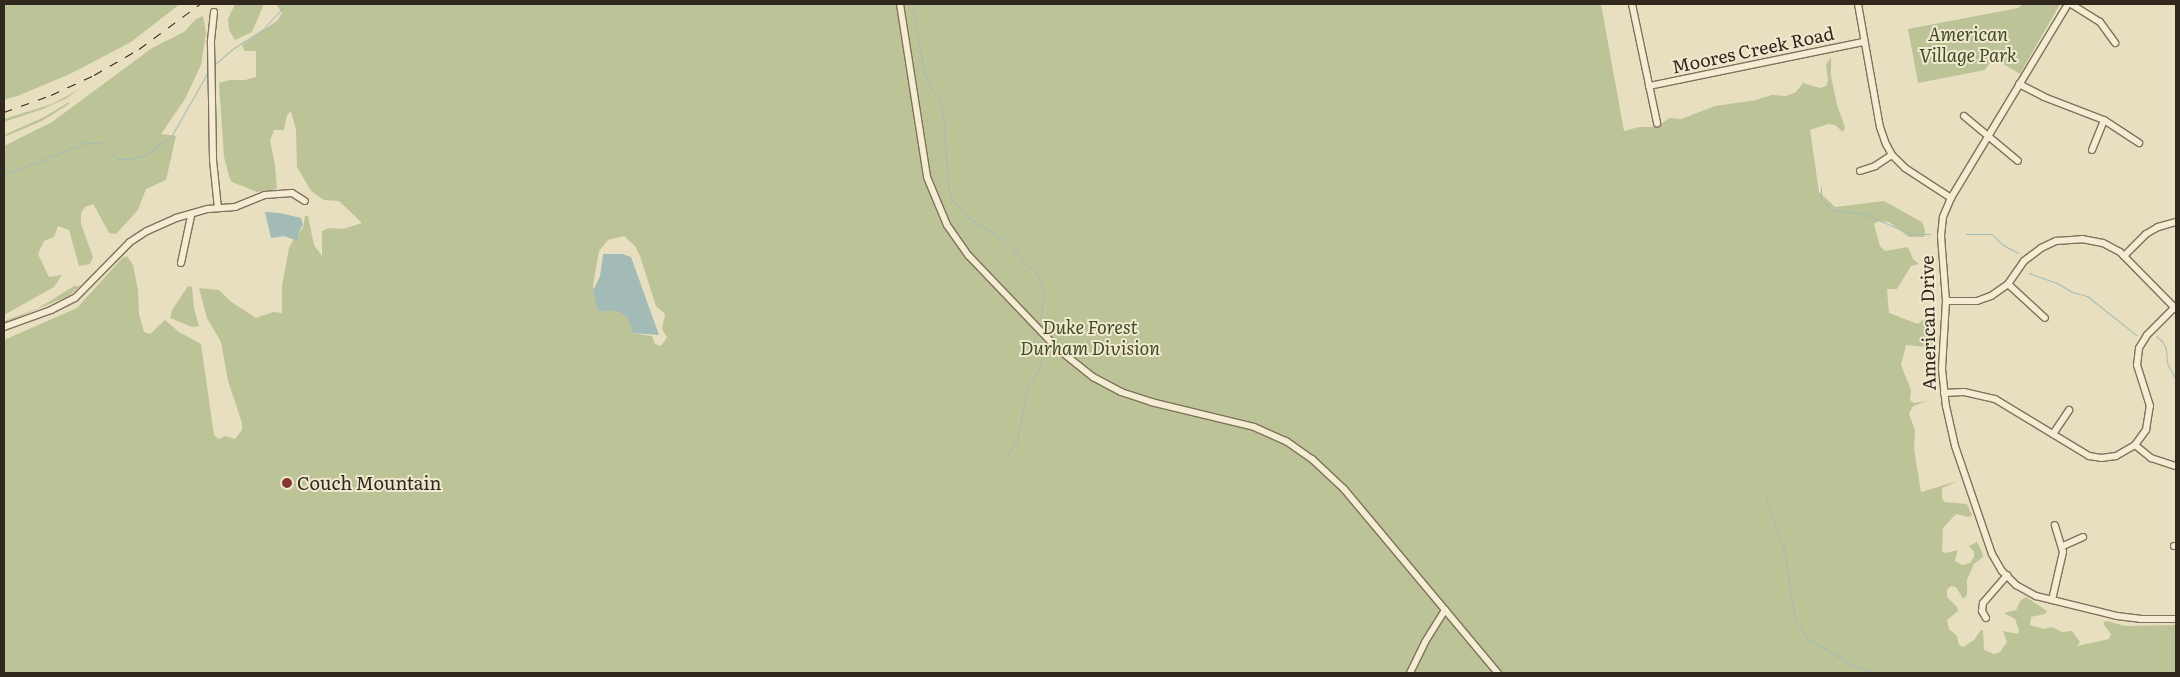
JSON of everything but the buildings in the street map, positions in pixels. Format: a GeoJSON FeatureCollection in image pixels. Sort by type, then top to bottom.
{"type":"FeatureCollection","features":[{"type":"Feature","properties":{"kind":"street"},"geometry":{"type":"LineString","coordinates":[[900,4],[927,177],[946,225],[969,256],[1058,349],[1097,379],[1122,392],[1150,402],[1254,427],[1286,441],[1303,452],[1344,489],[1498,673]]}},
{"type":"Feature","properties":{"kind":"street"},"geometry":{"type":"LineString","coordinates":[[1632,4],[1657,123]]}},
{"type":"Feature","properties":{"kind":"street"},"geometry":{"type":"LineString","coordinates":[[1858,4],[1863,42],[1880,127],[1892,156],[1912,174],[1951,198]]}},
{"type":"Feature","properties":{"kind":"street"},"geometry":{"type":"LineString","coordinates":[[2070,4],[2100,22],[2116,43]]}},
{"type":"Feature","properties":{"kind":"street","name":"American Drive"},"geometry":{"type":"LineString","coordinates":[[2070,4],[1951,198],[1943,217],[1940,236],[1946,301],[1942,369],[1944,393],[1952,436],[1985,535],[1992,554],[2006,576],[2026,591],[2052,600],[2125,617],[2154,620],[2176,619]]}},
{"type":"Feature","properties":{"kind":"street"},"geometry":{"type":"LineString","coordinates":[[214,12],[212,63],[213,160],[218,208]]}},
{"type":"Feature","properties":{"kind":"street","name":"Moores Creek Road"},"geometry":{"type":"LineString","coordinates":[[1649,86],[1863,42]]}},
{"type":"Feature","properties":{"kind":"street"},"geometry":{"type":"LineString","coordinates":[[2020,84],[2044,97],[2104,120],[2139,143]]}},
{"type":"Feature","properties":{"kind":"street"},"geometry":{"type":"LineString","coordinates":[[1964,116],[2018,161]]}},
{"type":"Feature","properties":{"kind":"street"},"geometry":{"type":"LineString","coordinates":[[2092,150],[2104,120]]}},
{"type":"Feature","properties":{"kind":"street"},"geometry":{"type":"LineString","coordinates":[[1860,171],[1875,166],[1892,156]]}},
{"type":"Feature","properties":{"kind":"street"},"geometry":{"type":"LineString","coordinates":[[4,327],[51,310],[75,298],[130,242],[147,231],[171,221],[218,208],[235,207],[265,194],[292,193],[305,202]]}},
{"type":"Feature","properties":{"kind":"street"},"geometry":{"type":"LineString","coordinates":[[181,263],[191,216]]}},
{"type":"Feature","properties":{"kind":"street"},"geometry":{"type":"LineString","coordinates":[[2124,256],[2146,234],[2158,227],[2176,222]]}},
{"type":"Feature","properties":{"kind":"street"},"geometry":{"type":"LineString","coordinates":[[1944,393],[1971,393],[1995,399],[2085,454],[2096,457],[2116,456],[2135,445],[2146,430],[2150,410],[2138,365],[2139,348],[2151,330],[2175,308],[2124,256],[2113,248],[2094,240],[2073,239],[2056,241],[2030,255],[2008,284],[1982,299],[1946,301]]}},
{"type":"Feature","properties":{"kind":"street"},"geometry":{"type":"LineString","coordinates":[[2008,284],[2046,318]]}},
{"type":"Feature","properties":{"kind":"street"},"geometry":{"type":"LineString","coordinates":[[2053,434],[2069,410]]}},
{"type":"Feature","properties":{"kind":"street"},"geometry":{"type":"LineString","coordinates":[[2135,445],[2151,458],[2176,466]]}},
{"type":"Feature","properties":{"kind":"street"},"geometry":{"type":"LineString","coordinates":[[2052,600],[2063,546],[2055,525]]}},
{"type":"Feature","properties":{"kind":"street"},"geometry":{"type":"LineString","coordinates":[[2063,546],[2083,537]]}},
{"type":"Feature","properties":{"kind":"street"},"geometry":{"type":"LineString","coordinates":[[1986,618],[1982,610],[1984,604],[2006,576]]}},
{"type":"Feature","properties":{"kind":"street"},"geometry":{"type":"LineString","coordinates":[[1410,673],[1425,642],[1444,610]]}},
{"type":"Feature","properties":{"kind":"green space"},"geometry":{"type":"Polygon","coordinates":[[[4,4],[180,4],[131,42],[70,74],[4,100],[4,4]]]}},
{"type":"Feature","properties":{"kind":"green space"},"geometry":{"type":"Polygon","coordinates":[[[235,4],[264,4],[252,32],[235,40],[229,30],[228,19],[235,4]]]}},
{"type":"Feature","properties":{"kind":"green space","name":"Duke Forest Durham Division"},"geometry":{"type":"Polygon","coordinates":[[[276,4],[1601,4],[1624,131],[1639,127],[1657,127],[1669,118],[1681,119],[1715,106],[1756,100],[1772,95],[1786,96],[1796,92],[1803,83],[1820,88],[1826,86],[1828,81],[1826,65],[1831,57],[1831,76],[1837,105],[1845,127],[1843,132],[1835,125],[1828,124],[1810,130],[1819,192],[1835,207],[1884,201],[1922,222],[1925,230],[1924,237],[1909,237],[1889,222],[1879,221],[1874,224],[1880,246],[1885,251],[1908,247],[1913,259],[1919,264],[1911,266],[1897,289],[1887,289],[1889,313],[1918,324],[1928,316],[1933,319],[1932,332],[1937,334],[1937,348],[1906,345],[1901,365],[1911,390],[1910,400],[1914,403],[1927,401],[1913,406],[1909,414],[1915,430],[1914,449],[1921,492],[1958,481],[1942,488],[1944,502],[1967,504],[1972,515],[1969,517],[1956,514],[1943,528],[1942,551],[1946,553],[1958,550],[1955,561],[1962,565],[1970,563],[1974,557],[1974,552],[1969,546],[1977,542],[1983,557],[1974,564],[1967,580],[1967,595],[1963,599],[1956,587],[1951,586],[1947,590],[1947,597],[1957,607],[1958,611],[1947,620],[1949,629],[1957,636],[1959,645],[1963,647],[1974,640],[1983,630],[1984,650],[1994,654],[2000,652],[2007,642],[2003,631],[2018,634],[2019,630],[2015,619],[2004,613],[2016,610],[2021,600],[2026,597],[2047,611],[2045,614],[2031,617],[2030,625],[2044,629],[2052,627],[2062,632],[2072,631],[2080,642],[2077,646],[2109,639],[2111,634],[2104,625],[2104,622],[2107,621],[2125,626],[2176,625],[2176,673],[4,673],[4,340],[77,308],[124,256],[125,258],[127,256],[133,265],[138,290],[139,314],[144,332],[150,334],[165,320],[179,332],[201,344],[214,435],[219,439],[225,436],[235,439],[242,430],[242,423],[228,381],[221,342],[207,318],[199,288],[219,290],[230,301],[256,318],[273,312],[282,313],[282,286],[289,248],[296,235],[303,228],[305,216],[308,216],[314,245],[322,256],[322,231],[329,228],[343,229],[362,223],[339,201],[324,200],[311,191],[297,167],[296,130],[291,111],[287,115],[284,130],[274,130],[270,141],[275,164],[277,189],[257,192],[232,182],[230,179],[224,157],[219,83],[256,77],[256,51],[245,51],[242,45],[278,20],[282,13],[276,4]],[[624,236],[608,240],[599,251],[593,285],[598,311],[617,311],[627,317],[633,333],[652,336],[655,344],[661,346],[667,337],[662,329],[665,314],[656,306],[635,246],[624,236]]]}},
{"type":"Feature","properties":{"kind":"green space","name":"American Village Park"},"geometry":{"type":"Polygon","coordinates":[[[2023,4],[2060,4],[2020,74],[1993,58],[1985,70],[1918,83],[1908,29],[2018,8],[2023,4]]]}},
{"type":"Feature","properties":{"kind":"green space"},"geometry":{"type":"Polygon","coordinates":[[[203,16],[206,33],[201,65],[185,99],[161,134],[176,136],[166,180],[146,189],[138,210],[116,234],[109,233],[93,204],[85,207],[81,213],[81,224],[93,257],[90,264],[79,266],[69,230],[58,226],[54,237],[44,241],[38,254],[49,277],[62,275],[54,287],[4,315],[4,146],[52,122],[152,48],[184,32],[196,19],[203,16]]]}},
{"type":"Feature","properties":{"kind":"green space"},"geometry":{"type":"Polygon","coordinates":[[[78,90],[67,98],[43,109],[4,122],[4,119],[52,104],[78,90]]]}},
{"type":"Feature","properties":{"kind":"green space"},"geometry":{"type":"Polygon","coordinates":[[[69,102],[69,104],[42,121],[4,137],[4,135],[44,117],[69,102]]]}},
{"type":"Feature","properties":{"kind":"green space"},"geometry":{"type":"Polygon","coordinates":[[[74,286],[80,286],[69,296],[4,323],[4,321],[37,309],[74,286]]]}},
{"type":"Feature","properties":{"kind":"green space"},"geometry":{"type":"Polygon","coordinates":[[[188,286],[192,287],[194,308],[199,326],[192,327],[170,318],[172,310],[188,286]]]}},
{"type":"Feature","properties":{"kind":"water"},"geometry":{"type":"Polygon","coordinates":[[[265,212],[301,218],[303,225],[298,233],[298,241],[284,236],[271,238],[265,212]]]}},
{"type":"Feature","properties":{"kind":"water"},"geometry":{"type":"Polygon","coordinates":[[[603,254],[622,254],[631,257],[659,335],[633,333],[627,317],[617,311],[598,311],[593,291],[600,276],[603,254]]]}},
{"type":"Feature","properties":{"kind":"waterway"},"geometry":{"type":"LineString","coordinates":[[214,65],[231,50],[263,29],[286,4]]}},
{"type":"Feature","properties":{"kind":"waterway"},"geometry":{"type":"LineString","coordinates":[[912,4],[924,71],[930,87],[939,99],[943,114],[948,186],[952,200],[968,217],[1004,240],[1039,277],[1044,293],[1040,320]]}},
{"type":"Feature","properties":{"kind":"waterway"},"geometry":{"type":"LineString","coordinates":[[4,175],[85,143],[100,143],[118,159],[132,159],[147,154],[172,135],[208,72]]}},
{"type":"Feature","properties":{"kind":"waterway"},"geometry":{"type":"LineString","coordinates":[[1821,187],[1821,199],[1832,210],[1862,213],[1911,234],[1930,234]]}},
{"type":"Feature","properties":{"kind":"waterway"},"geometry":{"type":"LineString","coordinates":[[1966,234],[1992,234],[2003,245],[2018,253]]}},
{"type":"Feature","properties":{"kind":"waterway"},"geometry":{"type":"LineString","coordinates":[[2029,273],[2057,283],[2072,292],[2087,296],[2136,335]]}},
{"type":"Feature","properties":{"kind":"waterway"},"geometry":{"type":"LineString","coordinates":[[2156,336],[2162,341],[2166,349],[2167,363],[2176,380]]}},
{"type":"Feature","properties":{"kind":"waterway"},"geometry":{"type":"LineString","coordinates":[[1006,456],[1017,441],[1027,388],[1038,370],[1041,360],[1041,352],[1035,346],[1034,337]]}},
{"type":"Feature","properties":{"kind":"waterway"},"geometry":{"type":"LineString","coordinates":[[1766,498],[1784,549],[1795,620],[1807,638],[1852,665],[1875,673]]}},
{"type":"Feature","properties":{"kind":"railway"},"geometry":{"type":"LineString","coordinates":[[4,112],[51,95],[94,75],[139,49],[200,4]]}},
{"type":"Feature","properties":{"kind":"place","name":"Couch Mountain"},"geometry":{"type":"Point","coordinates":[287,483]}}]}
